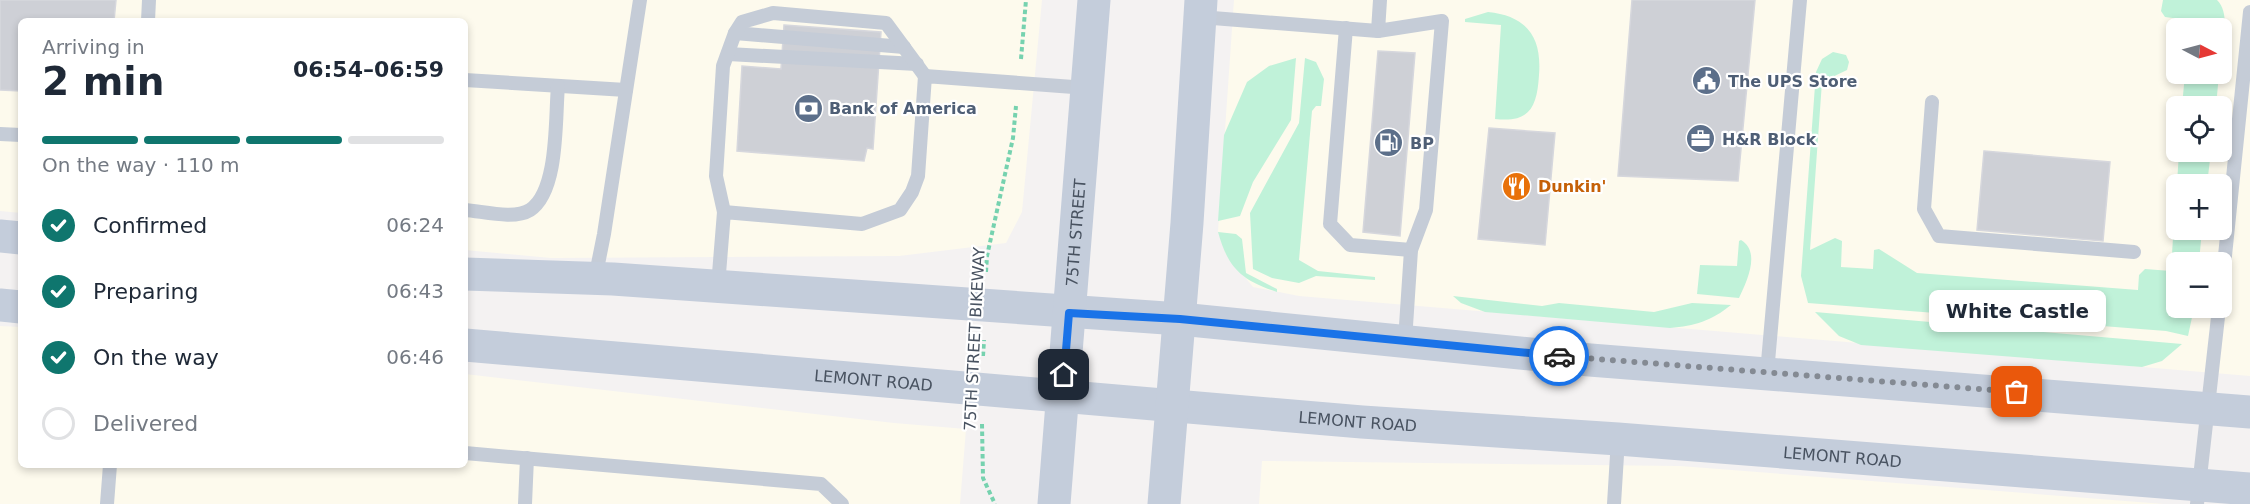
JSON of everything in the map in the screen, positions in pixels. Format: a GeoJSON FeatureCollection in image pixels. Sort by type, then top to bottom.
{"type":"FeatureCollection","features":[{"type":"Feature","properties":{"kind":"main road","name":"75TH STREET"},"geometry":{"type":"LineString","coordinates":[[1054,504],[1094,0]]}},
{"type":"Feature","properties":{"kind":"main road"},"geometry":{"type":"LineString","coordinates":[[1164,504],[1180,319],[1201,9]]}},
{"type":"Feature","properties":{"kind":"main road"},"geometry":{"type":"LineString","coordinates":[[0,236],[18,238]]}},
{"type":"Feature","properties":{"kind":"main road"},"geometry":{"type":"LineString","coordinates":[[468,274],[717,286],[1069,313],[1180,319],[1590,360],[2250,412]]}},
{"type":"Feature","properties":{"kind":"main road"},"geometry":{"type":"LineString","coordinates":[[0,305],[18,307]]}},
{"type":"Feature","properties":{"kind":"main road","name":"LEMONT ROAD"},"geometry":{"type":"LineString","coordinates":[[468,345],[1362,422],[1618,439],[2198,495],[2250,489]]}},
{"type":"Feature","properties":{"kind":"lane"},"geometry":{"type":"LineString","coordinates":[[148,18],[149,0]]}},
{"type":"Feature","properties":{"kind":"lane"},"geometry":{"type":"LineString","coordinates":[[595,279],[640,0]]}},
{"type":"Feature","properties":{"kind":"lane"},"geometry":{"type":"LineString","coordinates":[[1378,31],[1380,0]]}},
{"type":"Feature","properties":{"kind":"lane"},"geometry":{"type":"LineString","coordinates":[[1767,373],[1800,0]]}},
{"type":"Feature","properties":{"kind":"lane"},"geometry":{"type":"LineString","coordinates":[[1201,9],[1378,31],[1442,21],[1426,210],[1411,250],[1405,341]]}},
{"type":"Feature","properties":{"kind":"lane"},"geometry":{"type":"LineString","coordinates":[[717,286],[723,212],[716,176],[723,66],[735,33],[742,22],[772,12],[886,23],[925,76],[918,176],[912,192],[900,210],[862,224],[723,212]]}},
{"type":"Feature","properties":{"kind":"lane"},"geometry":{"type":"LineString","coordinates":[[2225,252],[2250,12]]}},
{"type":"Feature","properties":{"kind":"lane"},"geometry":{"type":"LineString","coordinates":[[1346,28],[1330,224],[1350,245],[1411,250]]}},
{"type":"Feature","properties":{"kind":"lane"},"geometry":{"type":"LineString","coordinates":[[735,33],[904,47]]}},
{"type":"Feature","properties":{"kind":"lane"},"geometry":{"type":"LineString","coordinates":[[728,54],[917,64]]}},
{"type":"Feature","properties":{"kind":"lane"},"geometry":{"type":"LineString","coordinates":[[925,76],[1088,88]]}},
{"type":"Feature","properties":{"kind":"lane"},"geometry":{"type":"LineString","coordinates":[[468,80],[626,90]]}},
{"type":"Feature","properties":{"kind":"lane"},"geometry":{"type":"LineString","coordinates":[[468,210],[510,214],[529,210],[546,191],[551,169],[558,86]]}},
{"type":"Feature","properties":{"kind":"lane"},"geometry":{"type":"LineString","coordinates":[[1932,102],[1924,209],[1939,236],[2134,252]]}},
{"type":"Feature","properties":{"kind":"lane"},"geometry":{"type":"LineString","coordinates":[[0,134],[18,135]]}},
{"type":"Feature","properties":{"kind":"lane"},"geometry":{"type":"LineString","coordinates":[[2198,495],[2218,318]]}},
{"type":"Feature","properties":{"kind":"lane"},"geometry":{"type":"LineString","coordinates":[[1614,504],[1618,439]]}},
{"type":"Feature","properties":{"kind":"lane"},"geometry":{"type":"LineString","coordinates":[[468,453],[821,484],[842,504]]}},
{"type":"Feature","properties":{"kind":"lane"},"geometry":{"type":"LineString","coordinates":[[525,504],[527,458]]}},
{"type":"Feature","properties":{"kind":"lane"},"geometry":{"type":"LineString","coordinates":[[107,504],[110,468]]}},
{"type":"Feature","properties":{"kind":"lane"},"geometry":{"type":"LineString","coordinates":[[2248,504],[2250,483]]}},
{"type":"Feature","properties":{"kind":"path"},"geometry":{"type":"LineString","coordinates":[[1023,32],[1026,0]]}},
{"type":"Feature","properties":{"kind":"path","name":"75TH STREET BIKEWAY"},"geometry":{"type":"LineString","coordinates":[[995,504],[983,478],[981,463],[987,256],[1013,138]]}},
{"type":"Feature","properties":{"kind":"shaded area"},"geometry":{"type":"Polygon","coordinates":[[[0,0],[1042,0],[1022,212],[1006,243],[899,256],[551,258],[468,250],[468,18],[18,18],[18,213],[0,211],[0,0]]]}},
{"type":"Feature","properties":{"kind":"shaded area"},"geometry":{"type":"Polygon","coordinates":[[[1234,0],[2250,0],[2250,376],[1299,296],[1253,287],[1226,254],[1218,231],[1234,0]]]}},
{"type":"Feature","properties":{"kind":"shaded area"},"geometry":{"type":"Polygon","coordinates":[[[0,326],[18,327],[18,468],[468,468],[468,374],[894,423],[966,429],[960,504],[0,504],[0,326]]]}},
{"type":"Feature","properties":{"kind":"shaded area"},"geometry":{"type":"Polygon","coordinates":[[[1262,461],[1680,466],[2164,504],[1259,504],[1262,461]]]}},
{"type":"Feature","properties":{"kind":"green space"},"geometry":{"type":"Polygon","coordinates":[[[2163,0],[2217,0],[2225,18],[2173,18],[2165,17],[2161,11],[2163,0]]]}},
{"type":"Feature","properties":{"kind":"green space"},"geometry":{"type":"Polygon","coordinates":[[[1488,12],[1502,14],[1522,24],[1534,39],[1538,50],[1538,86],[1533,104],[1524,115],[1507,120],[1495,119],[1501,25],[1465,22],[1465,19],[1488,12]]]}},
{"type":"Feature","properties":{"kind":"green space"},"geometry":{"type":"Polygon","coordinates":[[[1833,52],[1846,55],[1849,62],[1847,70],[1822,82],[1810,250],[1835,238],[1842,241],[1841,267],[1873,269],[1874,250],[1879,249],[1917,273],[2138,290],[2139,275],[2145,269],[2166,271],[2166,318],[2192,318],[2188,336],[2166,331],[1808,303],[1801,276],[1816,72],[1822,59],[1833,52]]]}},
{"type":"Feature","properties":{"kind":"green space"},"geometry":{"type":"Polygon","coordinates":[[[1296,58],[1291,120],[1253,182],[1240,216],[1218,221],[1224,135],[1247,82],[1269,66],[1296,58]]]}},
{"type":"Feature","properties":{"kind":"green space"},"geometry":{"type":"Polygon","coordinates":[[[1305,58],[1316,62],[1324,79],[1321,106],[1316,106],[1312,111],[1299,260],[1318,271],[1375,277],[1375,280],[1316,276],[1299,283],[1272,278],[1253,269],[1250,213],[1299,123],[1305,58]]]}},
{"type":"Feature","properties":{"kind":"green space"},"geometry":{"type":"Polygon","coordinates":[[[2184,84],[2218,84],[2217,96],[2183,96],[2184,84]]]}},
{"type":"Feature","properties":{"kind":"green space"},"geometry":{"type":"Polygon","coordinates":[[[2178,162],[2210,162],[2208,174],[2178,174],[2178,162]]]}},
{"type":"Feature","properties":{"kind":"green space"},"geometry":{"type":"Polygon","coordinates":[[[1218,232],[1236,234],[1242,239],[1246,273],[1277,289],[1277,292],[1254,283],[1238,271],[1226,255],[1218,232]]]}},
{"type":"Feature","properties":{"kind":"green space"},"geometry":{"type":"Polygon","coordinates":[[[2173,240],[2201,240],[2200,252],[2172,252],[2173,240]]]}},
{"type":"Feature","properties":{"kind":"green space"},"geometry":{"type":"Polygon","coordinates":[[[1739,241],[1747,245],[1751,259],[1748,275],[1739,298],[1697,294],[1700,265],[1737,266],[1739,241]]]}},
{"type":"Feature","properties":{"kind":"green space"},"geometry":{"type":"Polygon","coordinates":[[[1453,296],[1542,306],[1559,303],[1654,312],[1692,303],[1731,305],[1702,322],[1670,328],[1485,312],[1461,303],[1453,296]]]}},
{"type":"Feature","properties":{"kind":"green space"},"geometry":{"type":"Polygon","coordinates":[[[1815,312],[2182,344],[2162,361],[2142,367],[1861,345],[1839,336],[1815,312]]]}},
{"type":"Feature","properties":{"kind":"building"},"geometry":{"type":"Polygon","coordinates":[[[0,0],[116,0],[114,18],[18,18],[18,91],[0,90],[0,0]]]}},
{"type":"Feature","properties":{"kind":"building"},"geometry":{"type":"Polygon","coordinates":[[[1632,0],[1755,0],[1738,181],[1618,176],[1632,0]]]}},
{"type":"Feature","properties":{"kind":"building","name":"Bank of America"},"geometry":{"type":"Polygon","coordinates":[[[784,25],[881,32],[873,149],[867,148],[864,161],[737,151],[742,66],[781,69],[784,25]]]}},
{"type":"Feature","properties":{"kind":"building","name":"BP"},"geometry":{"type":"Polygon","coordinates":[[[1378,51],[1415,53],[1400,236],[1363,232],[1378,51]]]}},
{"type":"Feature","properties":{"kind":"building","name":"Dunkin'"},"geometry":{"type":"Polygon","coordinates":[[[1489,128],[1555,133],[1545,245],[1478,239],[1489,128]]]}},
{"type":"Feature","properties":{"kind":"building"},"geometry":{"type":"Polygon","coordinates":[[[1984,151],[2110,162],[2103,241],[1977,230],[1984,151]]]}},
{"type":"Feature","properties":{"kind":"way so far"},"geometry":{"type":"LineString","coordinates":[[1559,356],[2017,392]]}},
{"type":"Feature","properties":{"kind":"place","name":"The UPS Store"},"geometry":{"type":"Point","coordinates":[1707,81]}},
{"type":"Feature","properties":{"kind":"place","name":"Bank of America"},"geometry":{"type":"Point","coordinates":[808,108]}},
{"type":"Feature","properties":{"kind":"place","name":"H&R Block"},"geometry":{"type":"Point","coordinates":[1701,139]}},
{"type":"Feature","properties":{"kind":"place","name":"BP"},"geometry":{"type":"Point","coordinates":[1389,143]}},
{"type":"Feature","properties":{"kind":"place","name":"Dunkin'"},"geometry":{"type":"Point","coordinates":[1517,186]}},
{"type":"Feature","properties":{"kind":"place","name":"White Castle"},"geometry":{"type":"Point","coordinates":[2017,392]}},
{"type":"Feature","properties":{"kind":"route"},"geometry":{"type":"LineString","coordinates":[[1064,375],[1069,313],[1180,319],[1559,356]]}}]}
